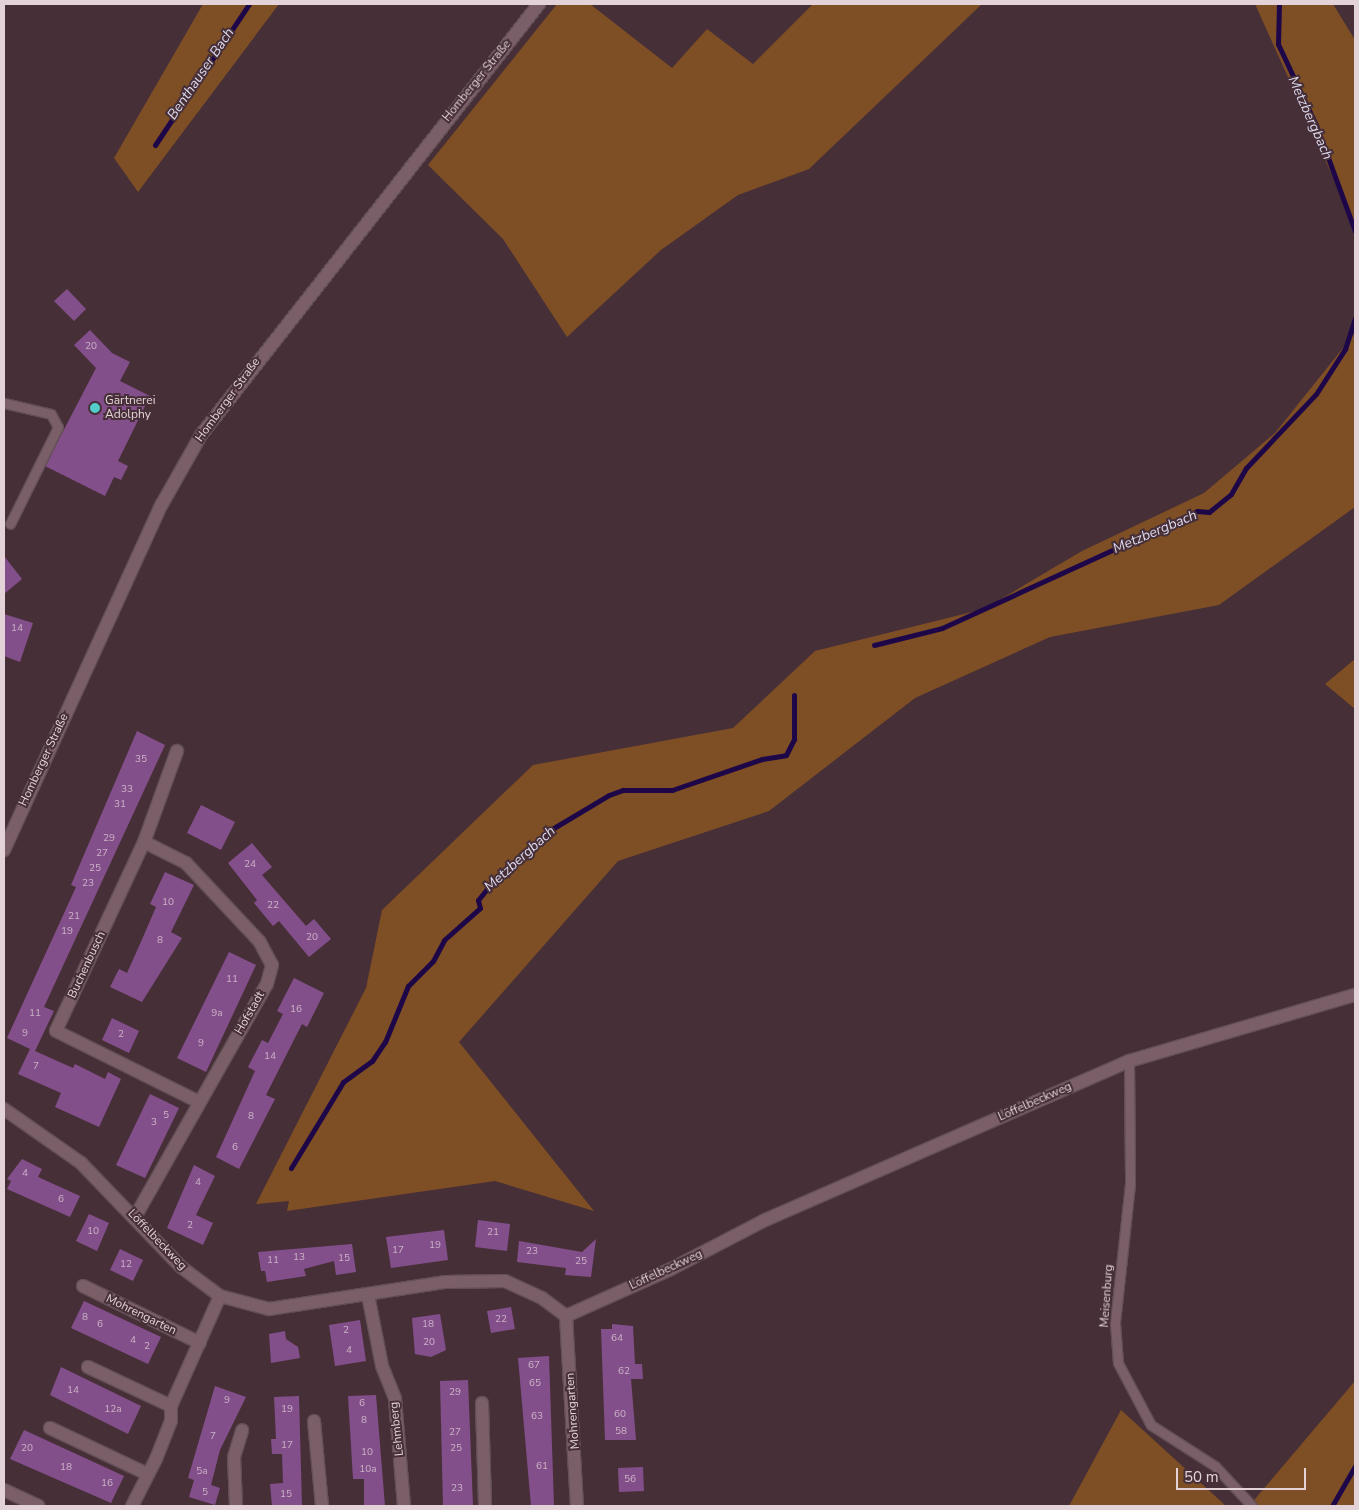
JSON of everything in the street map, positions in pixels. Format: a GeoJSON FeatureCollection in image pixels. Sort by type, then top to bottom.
{"type":"FeatureCollection","features":[{"type":"Feature","properties":{"kind":"street","name":"Homberger Straße"},"geometry":{"type":"LineString","coordinates":[[4,850],[162,504],[201,434],[539,4]]}},
{"type":"Feature","properties":{"kind":"street","name":"Buchenbusch"},"geometry":{"type":"LineString","coordinates":[[177,751],[144,842],[56,1031],[199,1102]]}},
{"type":"Feature","properties":{"kind":"street","name":"Hofstadt"},"geometry":{"type":"LineString","coordinates":[[135,1217],[267,984],[272,965],[259,941],[186,863],[144,842]]}},
{"type":"Feature","properties":{"kind":"street","name":"Löffelbeckweg"},"geometry":{"type":"LineString","coordinates":[[4,1109],[9,1116],[81,1164],[135,1217],[181,1268],[220,1296],[269,1309],[446,1282],[505,1281],[542,1298],[566,1316],[671,1270],[765,1220],[1129,1061],[1355,995]]}},
{"type":"Feature","properties":{"kind":"street","name":"Mohrengarten"},"geometry":{"type":"LineString","coordinates":[[83,1286],[200,1343]]}},
{"type":"Feature","properties":{"kind":"street","name":"Lehmberg"},"geometry":{"type":"LineString","coordinates":[[368,1295],[382,1366],[395,1399],[404,1506]]}},
{"type":"Feature","properties":{"kind":"street"},"geometry":{"type":"LineString","coordinates":[[132,1506],[145,1473],[162,1444],[171,1406],[220,1296]]}},
{"type":"Feature","properties":{"kind":"street","name":"Mohrengarten"},"geometry":{"type":"LineString","coordinates":[[566,1316],[577,1506]]}},
{"type":"Feature","properties":{"kind":"street"},"geometry":{"type":"LineString","coordinates":[[88,1367],[171,1406]]}},
{"type":"Feature","properties":{"kind":"street"},"geometry":{"type":"LineString","coordinates":[[482,1403],[485,1506]]}},
{"type":"Feature","properties":{"kind":"street"},"geometry":{"type":"LineString","coordinates":[[314,1421],[322,1506]]}},
{"type":"Feature","properties":{"kind":"street"},"geometry":{"type":"LineString","coordinates":[[50,1428],[145,1473]]}},
{"type":"Feature","properties":{"kind":"street"},"geometry":{"type":"LineString","coordinates":[[236,1506],[234,1457],[242,1430]]}},
{"type":"Feature","properties":{"kind":"street"},"geometry":{"type":"LineString","coordinates":[[4,1490],[38,1506]]}},
{"type":"Feature","properties":{"kind":"lane"},"geometry":{"type":"LineString","coordinates":[[4,403],[51,414],[58,427],[10,524]]}},
{"type":"Feature","properties":{"kind":"lane","name":"Meisenburg"},"geometry":{"type":"LineString","coordinates":[[1129,1061],[1130,1184],[1115,1323],[1118,1362],[1151,1424],[1215,1466],[1252,1506]]}},
{"type":"Feature","properties":{"kind":"shaded area"},"geometry":{"type":"Polygon","coordinates":[[[203,4],[279,4],[138,192],[114,158],[203,4]]]}},
{"type":"Feature","properties":{"kind":"shaded area"},"geometry":{"type":"Polygon","coordinates":[[[557,4],[590,4],[672,68],[707,29],[753,64],[813,4],[982,4],[809,169],[738,195],[661,250],[567,337],[503,239],[428,165],[557,4]]]}},
{"type":"Feature","properties":{"kind":"shaded area"},"geometry":{"type":"Polygon","coordinates":[[[1255,4],[1333,4],[1355,40],[1355,226],[1255,4]]]}},
{"type":"Feature","properties":{"kind":"shaded area"},"geometry":{"type":"Polygon","coordinates":[[[1355,333],[1355,507],[1219,605],[1050,637],[915,698],[769,811],[618,861],[459,1042],[594,1211],[495,1181],[287,1211],[289,1201],[256,1204],[366,988],[382,910],[533,765],[733,728],[815,651],[984,609],[1082,551],[1204,493],[1275,433],[1355,333]]]}},
{"type":"Feature","properties":{"kind":"shaded area"},"geometry":{"type":"Polygon","coordinates":[[[1355,659],[1355,709],[1325,684],[1355,659]]]}},
{"type":"Feature","properties":{"kind":"shaded area"},"geometry":{"type":"Polygon","coordinates":[[[1355,1381],[1355,1506],[1249,1506],[1355,1381]]]}},
{"type":"Feature","properties":{"kind":"shaded area"},"geometry":{"type":"Polygon","coordinates":[[[1121,1410],[1226,1506],[1069,1506],[1121,1410]]]}},
{"type":"Feature","properties":{"kind":"building"},"geometry":{"type":"Polygon","coordinates":[[[67,289],[86,309],[74,321],[54,301],[67,289]]]}},
{"type":"Feature","properties":{"kind":"building"},"geometry":{"type":"Polygon","coordinates":[[[90,330],[112,353],[130,362],[120,381],[150,396],[118,461],[128,466],[121,480],[114,477],[105,496],[45,466],[96,368],[74,345],[90,330]]]}},
{"type":"Feature","properties":{"kind":"building"},"geometry":{"type":"Polygon","coordinates":[[[4,556],[22,579],[4,594],[4,556]]]}},
{"type":"Feature","properties":{"kind":"building"},"geometry":{"type":"Polygon","coordinates":[[[4,614],[33,623],[20,662],[4,656],[4,614]]]}},
{"type":"Feature","properties":{"kind":"building"},"geometry":{"type":"Polygon","coordinates":[[[137,731],[165,745],[44,1007],[54,1011],[35,1051],[73,1068],[75,1064],[105,1079],[108,1072],[121,1079],[99,1127],[55,1107],[61,1093],[18,1074],[30,1049],[7,1038],[76,887],[71,885],[137,731]]]}},
{"type":"Feature","properties":{"kind":"building"},"geometry":{"type":"Polygon","coordinates":[[[201,805],[235,822],[221,850],[187,833],[201,805]]]}},
{"type":"Feature","properties":{"kind":"building"},"geometry":{"type":"Polygon","coordinates":[[[252,843],[272,867],[262,875],[306,926],[314,919],[331,939],[309,957],[279,921],[273,926],[254,903],[257,900],[228,863],[252,843]]]}},
{"type":"Feature","properties":{"kind":"building"},"geometry":{"type":"Polygon","coordinates":[[[165,872],[194,885],[171,932],[182,938],[142,1002],[110,987],[119,969],[127,973],[156,907],[150,904],[165,872]]]}},
{"type":"Feature","properties":{"kind":"building"},"geometry":{"type":"Polygon","coordinates":[[[229,952],[256,965],[206,1072],[177,1058],[229,952]]]}},
{"type":"Feature","properties":{"kind":"building"},"geometry":{"type":"Polygon","coordinates":[[[294,978],[324,993],[307,1027],[302,1024],[266,1095],[275,1099],[239,1169],[216,1157],[255,1071],[248,1067],[262,1040],[268,1043],[283,1014],[277,1011],[294,978]]]}},
{"type":"Feature","properties":{"kind":"building"},"geometry":{"type":"Polygon","coordinates":[[[112,1018],[139,1031],[129,1053],[102,1040],[112,1018]]]}},
{"type":"Feature","properties":{"kind":"building"},"geometry":{"type":"Polygon","coordinates":[[[150,1094],[179,1108],[145,1178],[116,1165],[150,1094]]]}},
{"type":"Feature","properties":{"kind":"building"},"geometry":{"type":"Polygon","coordinates":[[[22,1159],[42,1169],[38,1177],[80,1196],[70,1217],[7,1189],[11,1181],[7,1179],[22,1159]]]}},
{"type":"Feature","properties":{"kind":"building"},"geometry":{"type":"Polygon","coordinates":[[[194,1165],[215,1176],[196,1215],[213,1223],[203,1245],[167,1228],[194,1165]]]}},
{"type":"Feature","properties":{"kind":"building"},"geometry":{"type":"Polygon","coordinates":[[[89,1214],[109,1223],[97,1251],[76,1241],[89,1214]]]}},
{"type":"Feature","properties":{"kind":"building"},"geometry":{"type":"Polygon","coordinates":[[[478,1220],[510,1224],[507,1251],[475,1247],[478,1220]]]}},
{"type":"Feature","properties":{"kind":"building"},"geometry":{"type":"Polygon","coordinates":[[[444,1230],[448,1260],[391,1268],[386,1237],[444,1230]]]}},
{"type":"Feature","properties":{"kind":"building"},"geometry":{"type":"Polygon","coordinates":[[[596,1239],[591,1277],[565,1275],[566,1268],[517,1262],[519,1241],[582,1252],[596,1239]]]}},
{"type":"Feature","properties":{"kind":"building"},"geometry":{"type":"Polygon","coordinates":[[[352,1244],[356,1272],[336,1275],[334,1261],[304,1269],[306,1276],[267,1282],[265,1271],[261,1271],[258,1252],[352,1244]]]}},
{"type":"Feature","properties":{"kind":"building"},"geometry":{"type":"Polygon","coordinates":[[[120,1249],[143,1260],[133,1281],[110,1270],[120,1249]]]}},
{"type":"Feature","properties":{"kind":"building"},"geometry":{"type":"Polygon","coordinates":[[[84,1301],[161,1337],[148,1364],[71,1328],[84,1301]]]}},
{"type":"Feature","properties":{"kind":"building"},"geometry":{"type":"Polygon","coordinates":[[[511,1307],[515,1329],[491,1333],[487,1311],[511,1307]]]}},
{"type":"Feature","properties":{"kind":"building"},"geometry":{"type":"Polygon","coordinates":[[[440,1314],[446,1350],[431,1357],[415,1354],[412,1318],[440,1314]]]}},
{"type":"Feature","properties":{"kind":"building"},"geometry":{"type":"Polygon","coordinates":[[[360,1320],[366,1361],[335,1366],[329,1325],[360,1320]]]}},
{"type":"Feature","properties":{"kind":"building"},"geometry":{"type":"Polygon","coordinates":[[[612,1324],[633,1326],[635,1364],[642,1364],[643,1379],[631,1379],[636,1440],[605,1440],[601,1329],[612,1329],[612,1324]]]}},
{"type":"Feature","properties":{"kind":"building"},"geometry":{"type":"Polygon","coordinates":[[[285,1331],[286,1339],[298,1347],[300,1358],[271,1363],[269,1334],[285,1331]]]}},
{"type":"Feature","properties":{"kind":"building"},"geometry":{"type":"Polygon","coordinates":[[[549,1356],[554,1506],[531,1506],[518,1358],[549,1356]]]}},
{"type":"Feature","properties":{"kind":"building"},"geometry":{"type":"Polygon","coordinates":[[[61,1367],[141,1406],[128,1434],[50,1395],[61,1367]]]}},
{"type":"Feature","properties":{"kind":"building"},"geometry":{"type":"Polygon","coordinates":[[[468,1380],[473,1506],[443,1506],[440,1381],[468,1380]]]}},
{"type":"Feature","properties":{"kind":"building"},"geometry":{"type":"Polygon","coordinates":[[[215,1386],[246,1397],[220,1450],[211,1485],[220,1488],[215,1505],[189,1497],[194,1480],[188,1478],[215,1386]]]}},
{"type":"Feature","properties":{"kind":"building"},"geometry":{"type":"Polygon","coordinates":[[[376,1395],[385,1506],[364,1506],[364,1479],[353,1479],[348,1396],[376,1395]]]}},
{"type":"Feature","properties":{"kind":"building"},"geometry":{"type":"Polygon","coordinates":[[[299,1396],[302,1506],[272,1506],[270,1484],[283,1483],[282,1454],[272,1454],[271,1439],[276,1439],[274,1397],[299,1396]]]}},
{"type":"Feature","properties":{"kind":"building"},"geometry":{"type":"Polygon","coordinates":[[[24,1430],[124,1476],[111,1503],[10,1459],[24,1430]]]}},
{"type":"Feature","properties":{"kind":"building"},"geometry":{"type":"Polygon","coordinates":[[[643,1467],[644,1491],[619,1492],[618,1468],[643,1467]]]}},
{"type":"Feature","properties":{"kind":"waterway","name":"Benthauser Bach"},"geometry":{"type":"LineString","coordinates":[[155,145],[249,4]]}},
{"type":"Feature","properties":{"kind":"waterway","name":"Metzbergbach"},"geometry":{"type":"LineString","coordinates":[[1279,4],[1278,44],[1316,125],[1355,231]]}},
{"type":"Feature","properties":{"kind":"waterway","name":"Metzbergbach"},"geometry":{"type":"LineString","coordinates":[[874,645],[942,628],[1197,511],[1209,512],[1231,494],[1246,468],[1316,394],[1345,349],[1355,319]]}},
{"type":"Feature","properties":{"kind":"waterway","name":"Metzbergbach"},"geometry":{"type":"LineString","coordinates":[[291,1168],[343,1082],[372,1061],[385,1042],[408,986],[433,961],[444,940],[480,908],[478,900],[496,878],[552,829],[609,795],[623,790],[672,790],[762,759],[786,755],[794,739],[794,695]]}},
{"type":"Feature","properties":{"kind":"waterway"},"geometry":{"type":"LineString","coordinates":[[1332,1506],[1355,1466]]}},
{"type":"Feature","properties":{"kind":"place","name":"Gärtnerei Adolphy"},"geometry":{"type":"Point","coordinates":[95,408]}}]}
